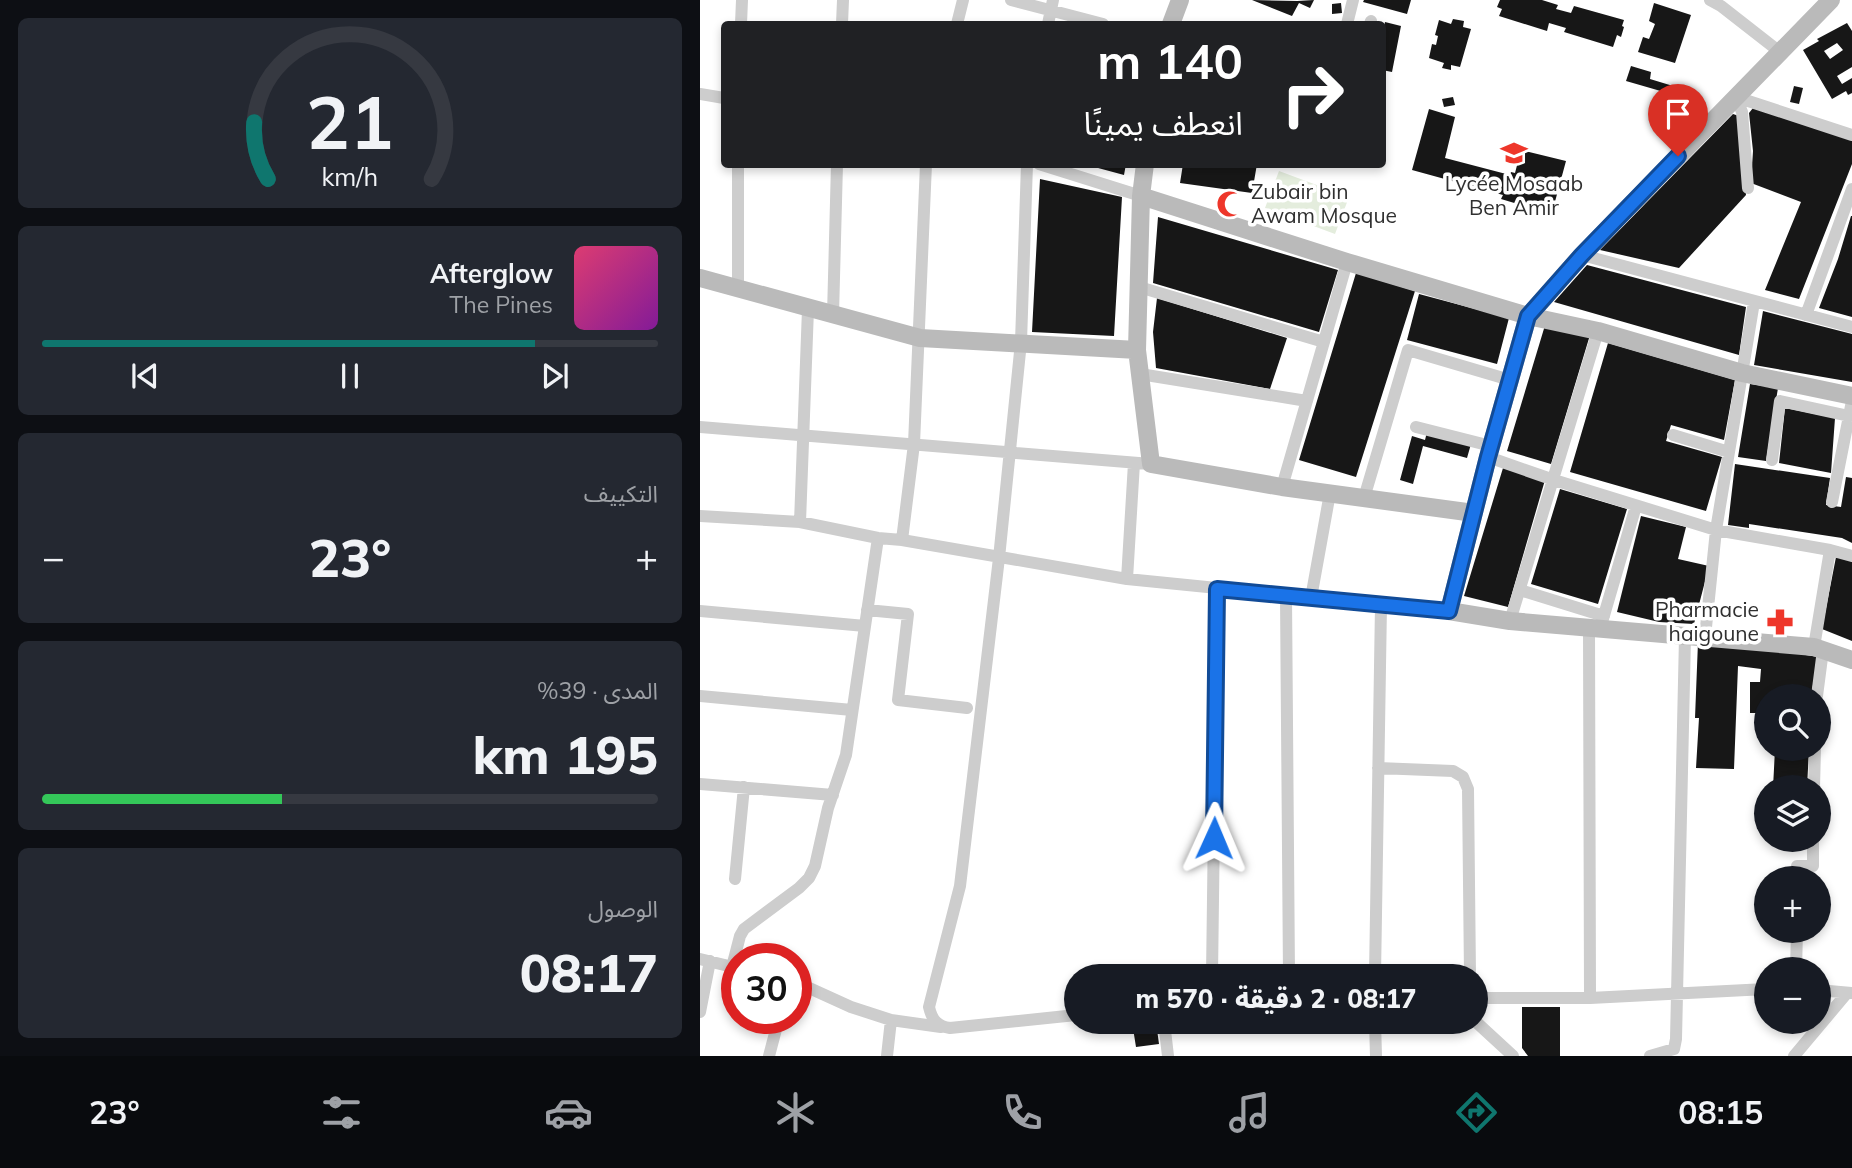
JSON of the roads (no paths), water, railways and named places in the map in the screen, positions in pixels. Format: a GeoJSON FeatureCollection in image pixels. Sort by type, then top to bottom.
{"type":"FeatureCollection","features":[{"type":"Feature","properties":{"kind":"street"},"geometry":{"type":"LineString","coordinates":[[741,21],[742,0]]}},
{"type":"Feature","properties":{"kind":"street"},"geometry":{"type":"LineString","coordinates":[[842,21],[843,0]]}},
{"type":"Feature","properties":{"kind":"street"},"geometry":{"type":"LineString","coordinates":[[958,21],[963,0]]}},
{"type":"Feature","properties":{"kind":"street"},"geometry":{"type":"LineString","coordinates":[[1011,0],[1052,5],[1095,21]]}},
{"type":"Feature","properties":{"kind":"street"},"geometry":{"type":"LineString","coordinates":[[1172,21],[1180,0]]}},
{"type":"Feature","properties":{"kind":"street"},"geometry":{"type":"LineString","coordinates":[[1348,21],[1353,0]]}},
{"type":"Feature","properties":{"kind":"street"},"geometry":{"type":"LineString","coordinates":[[1710,0],[1780,52]]}},
{"type":"Feature","properties":{"kind":"street"},"geometry":{"type":"LineString","coordinates":[[1449,611],[1528,316],[1582,255],[1780,52],[1827,5],[1838,0]]}},
{"type":"Feature","properties":{"kind":"street"},"geometry":{"type":"LineString","coordinates":[[700,94],[721,98]]}},
{"type":"Feature","properties":{"kind":"street"},"geometry":{"type":"LineString","coordinates":[[1736,97],[1852,135]]}},
{"type":"Feature","properties":{"kind":"street"},"geometry":{"type":"LineString","coordinates":[[1736,97],[1743,123],[1748,188]]}},
{"type":"Feature","properties":{"kind":"street"},"geometry":{"type":"LineString","coordinates":[[737,290],[738,168]]}},
{"type":"Feature","properties":{"kind":"street"},"geometry":{"type":"LineString","coordinates":[[833,315],[837,168]]}},
{"type":"Feature","properties":{"kind":"street"},"geometry":{"type":"LineString","coordinates":[[902,540],[914,444],[926,168]]}},
{"type":"Feature","properties":{"kind":"street"},"geometry":{"type":"LineString","coordinates":[[941,1027],[932,1019],[929,1007],[960,886],[999,558],[1021,342],[1027,168]]}},
{"type":"Feature","properties":{"kind":"street"},"geometry":{"type":"LineString","coordinates":[[1052,168],[1347,262],[1528,316],[1598,331],[1742,373],[1852,398],[1832,502]]}},
{"type":"Feature","properties":{"kind":"street"},"geometry":{"type":"LineString","coordinates":[[1127,579],[1142,464],[1137,350],[1141,197],[1145,168]]}},
{"type":"Feature","properties":{"kind":"street"},"geometry":{"type":"LineString","coordinates":[[1806,315],[1852,189]]}},
{"type":"Feature","properties":{"kind":"street"},"geometry":{"type":"LineString","coordinates":[[1582,255],[1852,327]]}},
{"type":"Feature","properties":{"kind":"street"},"geometry":{"type":"LineString","coordinates":[[1282,487],[1347,262]]}},
{"type":"Feature","properties":{"kind":"street"},"geometry":{"type":"LineString","coordinates":[[700,278],[920,338],[1137,350]]}},
{"type":"Feature","properties":{"kind":"street"},"geometry":{"type":"LineString","coordinates":[[1139,286],[1324,342]]}},
{"type":"Feature","properties":{"kind":"street"},"geometry":{"type":"LineString","coordinates":[[1705,637],[1716,530],[1754,302]]}},
{"type":"Feature","properties":{"kind":"street"},"geometry":{"type":"LineString","coordinates":[[800,522],[808,309]]}},
{"type":"Feature","properties":{"kind":"street"},"geometry":{"type":"LineString","coordinates":[[1510,621],[1598,331]]}},
{"type":"Feature","properties":{"kind":"street"},"geometry":{"type":"LineString","coordinates":[[1364,498],[1408,351],[1510,380]]}},
{"type":"Feature","properties":{"kind":"street"},"geometry":{"type":"LineString","coordinates":[[1140,374],[1307,401]]}},
{"type":"Feature","properties":{"kind":"street"},"geometry":{"type":"LineString","coordinates":[[1772,460],[1780,401],[1849,416]]}},
{"type":"Feature","properties":{"kind":"street"},"geometry":{"type":"LineString","coordinates":[[700,426],[1142,464],[1282,487],[1474,513]]}},
{"type":"Feature","properties":{"kind":"street"},"geometry":{"type":"LineString","coordinates":[[1416,426],[1490,451],[1554,480],[1716,530],[1852,556]]}},
{"type":"Feature","properties":{"kind":"street"},"geometry":{"type":"LineString","coordinates":[[1673,435],[1729,452]]}},
{"type":"Feature","properties":{"kind":"street"},"geometry":{"type":"LineString","coordinates":[[1839,470],[1852,474]]}},
{"type":"Feature","properties":{"kind":"street"},"geometry":{"type":"LineString","coordinates":[[1311,598],[1330,493]]}},
{"type":"Feature","properties":{"kind":"street"},"geometry":{"type":"LineString","coordinates":[[1590,998],[1598,624],[1636,506]]}},
{"type":"Feature","properties":{"kind":"street"},"geometry":{"type":"LineString","coordinates":[[700,516],[800,522],[878,538],[1127,579],[1449,611],[1510,621],[1598,624],[1685,637],[1818,649],[1852,660]]}},
{"type":"Feature","properties":{"kind":"street"},"geometry":{"type":"LineString","coordinates":[[739,943],[744,929],[808,878],[815,866],[832,795],[846,755],[878,538]]}},
{"type":"Feature","properties":{"kind":"street"},"geometry":{"type":"LineString","coordinates":[[1817,684],[1830,550]]}},
{"type":"Feature","properties":{"kind":"street"},"geometry":{"type":"LineString","coordinates":[[1212,964],[1217,589]]}},
{"type":"Feature","properties":{"kind":"street"},"geometry":{"type":"LineString","coordinates":[[1520,590],[1598,624]]}},
{"type":"Feature","properties":{"kind":"street"},"geometry":{"type":"LineString","coordinates":[[1286,596],[1289,964]]}},
{"type":"Feature","properties":{"kind":"street"},"geometry":{"type":"LineString","coordinates":[[1374,964],[1381,605]]}},
{"type":"Feature","properties":{"kind":"street"},"geometry":{"type":"LineString","coordinates":[[867,610],[908,614],[898,700],[967,708]]}},
{"type":"Feature","properties":{"kind":"street"},"geometry":{"type":"LineString","coordinates":[[700,611],[865,626]]}},
{"type":"Feature","properties":{"kind":"street"},"geometry":{"type":"LineString","coordinates":[[1650,1056],[1673,1052],[1678,993],[1685,637]]}},
{"type":"Feature","properties":{"kind":"street"},"geometry":{"type":"LineString","coordinates":[[700,696],[852,710]]}},
{"type":"Feature","properties":{"kind":"street"},"geometry":{"type":"LineString","coordinates":[[1378,768],[1452,771],[1462,777],[1468,789],[1470,964]]}},
{"type":"Feature","properties":{"kind":"street"},"geometry":{"type":"LineString","coordinates":[[700,784],[832,795]]}},
{"type":"Feature","properties":{"kind":"street"},"geometry":{"type":"LineString","coordinates":[[735,879],[744,788]]}},
{"type":"Feature","properties":{"kind":"street"},"geometry":{"type":"LineString","coordinates":[[700,1012],[705,960]]}},
{"type":"Feature","properties":{"kind":"street"},"geometry":{"type":"LineString","coordinates":[[812,989],[851,1007],[891,1020],[950,1028],[1064,1016]]}},
{"type":"Feature","properties":{"kind":"street"},"geometry":{"type":"LineString","coordinates":[[1488,998],[1590,998],[1754,990]]}},
{"type":"Feature","properties":{"kind":"street"},"geometry":{"type":"LineString","coordinates":[[1831,991],[1849,993]]}},
{"type":"Feature","properties":{"kind":"street"},"geometry":{"type":"LineString","coordinates":[[1794,1056],[1849,993]]}},
{"type":"Feature","properties":{"kind":"street"},"geometry":{"type":"LineString","coordinates":[[887,1056],[891,1020]]}},
{"type":"Feature","properties":{"kind":"street"},"geometry":{"type":"LineString","coordinates":[[1488,1033],[1513,1056]]}},
{"type":"Feature","properties":{"kind":"street"},"geometry":{"type":"LineString","coordinates":[[769,1056],[775,1034]]}},
{"type":"Feature","properties":{"kind":"street"},"geometry":{"type":"LineString","coordinates":[[1165,1034],[1168,1056]]}},
{"type":"Feature","properties":{"kind":"street"},"geometry":{"type":"LineString","coordinates":[[1375,1034],[1376,1056]]}},
{"type":"Feature","properties":{"kind":"place","name":"Lycée Mosaab Ben Amir"},"geometry":{"type":"Point","coordinates":[1514,153]}},
{"type":"Feature","properties":{"kind":"place","name":"Zubair bin Awam Mosque"},"geometry":{"type":"Point","coordinates":[1230,204]}},
{"type":"Feature","properties":{"kind":"place","name":"Pharmacie haigoune"},"geometry":{"type":"Point","coordinates":[1780,622]}}]}
